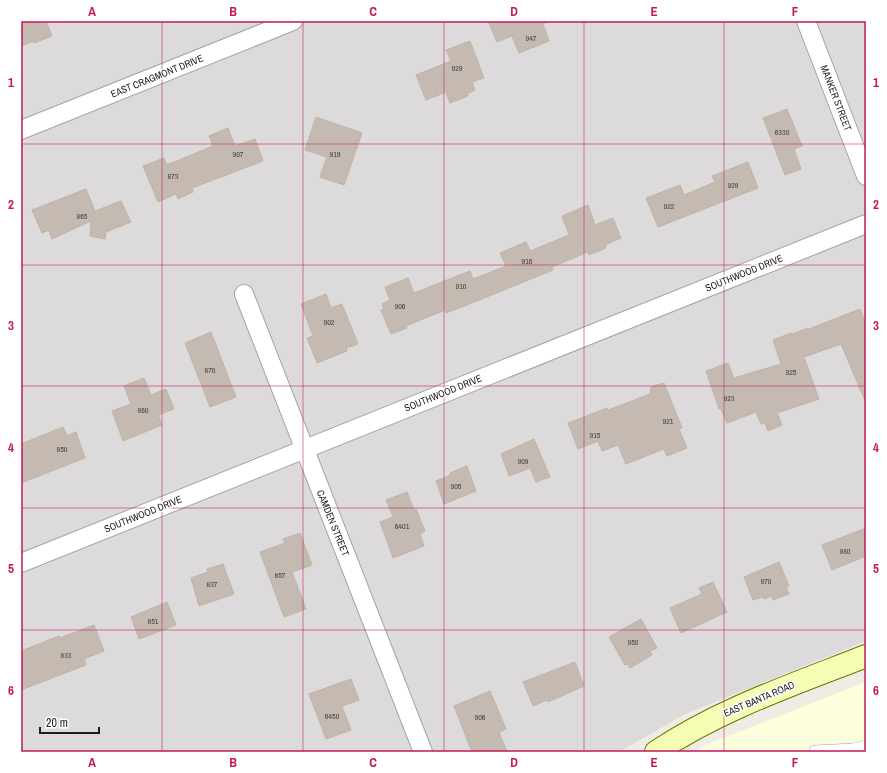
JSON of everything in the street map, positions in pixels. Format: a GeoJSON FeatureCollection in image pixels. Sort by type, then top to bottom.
{"type":"FeatureCollection","features":[{"type":"Feature","properties":{"kind":"street","name":"EAST CRAGMONT DRIVE"},"geometry":{"type":"LineString","coordinates":[[21,130],[293,21]]}},
{"type":"Feature","properties":{"kind":"street","name":"MANKER STREET"},"geometry":{"type":"LineString","coordinates":[[806,21],[866,176]]}},
{"type":"Feature","properties":{"kind":"street","name":"SOUTHWOOD DRIVE"},"geometry":{"type":"LineString","coordinates":[[21,562],[866,224]]}},
{"type":"Feature","properties":{"kind":"street","name":"CAMDEN STREET"},"geometry":{"type":"LineString","coordinates":[[244,294],[424,752]]}},
{"type":"Feature","properties":{"kind":"street","name":"EAST BANTA ROAD"},"geometry":{"type":"LineString","coordinates":[[656,752],[737,707],[866,656]]}},
{"type":"Feature","properties":{"kind":"lane"},"geometry":{"type":"LineString","coordinates":[[814,750],[853,748],[866,745]]}},
{"type":"Feature","properties":{"kind":"shaded area"},"geometry":{"type":"Polygon","coordinates":[[[21,21],[866,21],[866,641],[685,714],[619,752],[21,752],[21,21]]]}},
{"type":"Feature","properties":{"kind":"shaded area"},"geometry":{"type":"Polygon","coordinates":[[[866,682],[866,752],[695,752],[705,745],[866,682]]]}},
{"type":"Feature","properties":{"kind":"building"},"geometry":{"type":"Polygon","coordinates":[[[21,21],[46,21],[52,36],[21,46],[21,21]]]}},
{"type":"Feature","properties":{"kind":"building"},"geometry":{"type":"Polygon","coordinates":[[[488,21],[548,21],[543,24],[549,41],[519,53],[512,36],[497,42],[488,21]]]}},
{"type":"Feature","properties":{"kind":"building"},"geometry":{"type":"Polygon","coordinates":[[[470,41],[484,78],[472,82],[475,90],[467,94],[468,96],[450,103],[446,92],[426,100],[416,75],[451,61],[446,50],[470,41]]]}},
{"type":"Feature","properties":{"kind":"building"},"geometry":{"type":"Polygon","coordinates":[[[787,109],[802,146],[794,149],[801,169],[785,175],[763,118],[787,109]]]}},
{"type":"Feature","properties":{"kind":"building"},"geometry":{"type":"Polygon","coordinates":[[[316,117],[362,133],[344,185],[320,177],[327,157],[305,150],[316,117]]]}},
{"type":"Feature","properties":{"kind":"building"},"geometry":{"type":"Polygon","coordinates":[[[228,128],[235,146],[255,139],[263,161],[192,188],[193,192],[178,199],[176,194],[158,202],[143,166],[164,158],[167,165],[213,146],[209,136],[228,128]]]}},
{"type":"Feature","properties":{"kind":"building"},"geometry":{"type":"Polygon","coordinates":[[[748,162],[758,188],[658,227],[646,198],[680,185],[684,195],[715,182],[712,176],[748,162]]]}},
{"type":"Feature","properties":{"kind":"building"},"geometry":{"type":"Polygon","coordinates":[[[86,189],[95,211],[121,201],[131,222],[106,232],[105,239],[90,236],[91,221],[52,239],[49,230],[42,233],[32,210],[86,189]]]}},
{"type":"Feature","properties":{"kind":"building"},"geometry":{"type":"Polygon","coordinates":[[[588,205],[595,225],[613,218],[621,238],[605,245],[606,248],[589,255],[588,252],[552,267],[553,270],[446,313],[445,310],[406,326],[407,328],[391,334],[381,310],[384,309],[382,304],[390,300],[385,287],[408,278],[414,293],[470,271],[473,279],[506,266],[500,253],[526,242],[530,251],[569,235],[562,216],[588,205]]]}},
{"type":"Feature","properties":{"kind":"building"},"geometry":{"type":"Polygon","coordinates":[[[326,294],[331,308],[342,304],[358,344],[346,348],[347,351],[317,363],[307,338],[313,336],[301,304],[326,294]]]}},
{"type":"Feature","properties":{"kind":"building"},"geometry":{"type":"Polygon","coordinates":[[[860,309],[866,325],[866,403],[841,344],[804,357],[819,399],[777,413],[782,425],[768,431],[765,423],[761,424],[756,412],[727,423],[720,407],[719,409],[706,371],[728,363],[734,378],[781,364],[773,340],[791,333],[809,329],[860,309]]]}},
{"type":"Feature","properties":{"kind":"building"},"geometry":{"type":"Polygon","coordinates":[[[211,332],[236,397],[210,407],[185,343],[211,332]]]}},
{"type":"Feature","properties":{"kind":"building"},"geometry":{"type":"Polygon","coordinates":[[[144,378],[151,395],[166,389],[174,409],[158,415],[162,425],[123,441],[112,411],[131,404],[124,386],[144,378]]]}},
{"type":"Feature","properties":{"kind":"building"},"geometry":{"type":"Polygon","coordinates":[[[664,383],[682,428],[679,429],[687,448],[667,456],[664,449],[626,464],[618,445],[602,451],[598,441],[578,449],[568,423],[650,394],[651,387],[664,383]]]}},
{"type":"Feature","properties":{"kind":"building"},"geometry":{"type":"Polygon","coordinates":[[[63,427],[67,436],[76,432],[85,458],[21,483],[21,444],[63,427]]]}},
{"type":"Feature","properties":{"kind":"building"},"geometry":{"type":"Polygon","coordinates":[[[534,439],[550,477],[536,482],[530,468],[509,476],[501,454],[534,439]]]}},
{"type":"Feature","properties":{"kind":"building"},"geometry":{"type":"Polygon","coordinates":[[[467,466],[476,491],[444,504],[436,481],[467,466]]]}},
{"type":"Feature","properties":{"kind":"building"},"geometry":{"type":"Polygon","coordinates":[[[407,492],[425,531],[420,534],[424,546],[393,558],[380,522],[393,517],[386,500],[407,492]]]}},
{"type":"Feature","properties":{"kind":"building"},"geometry":{"type":"Polygon","coordinates":[[[866,528],[866,556],[832,570],[822,545],[866,528]]]}},
{"type":"Feature","properties":{"kind":"building"},"geometry":{"type":"Polygon","coordinates":[[[300,533],[312,565],[292,572],[306,609],[284,617],[260,552],[285,543],[283,539],[300,533]]]}},
{"type":"Feature","properties":{"kind":"building"},"geometry":{"type":"Polygon","coordinates":[[[779,562],[789,586],[786,587],[789,594],[773,600],[772,596],[764,599],[763,597],[753,600],[744,577],[779,562]]]}},
{"type":"Feature","properties":{"kind":"building"},"geometry":{"type":"Polygon","coordinates":[[[223,564],[234,594],[199,606],[191,578],[208,572],[207,569],[223,564]]]}},
{"type":"Feature","properties":{"kind":"building"},"geometry":{"type":"Polygon","coordinates":[[[713,582],[727,612],[681,633],[670,608],[702,594],[699,588],[713,582]]]}},
{"type":"Feature","properties":{"kind":"building"},"geometry":{"type":"Polygon","coordinates":[[[167,602],[176,625],[139,639],[131,617],[167,602]]]}},
{"type":"Feature","properties":{"kind":"building"},"geometry":{"type":"Polygon","coordinates":[[[641,619],[657,648],[650,651],[652,655],[630,668],[628,664],[625,665],[609,637],[641,619]]]}},
{"type":"Feature","properties":{"kind":"building"},"geometry":{"type":"Polygon","coordinates":[[[94,625],[104,651],[84,659],[86,665],[21,690],[21,651],[59,636],[60,638],[94,625]]]}},
{"type":"Feature","properties":{"kind":"building"},"geometry":{"type":"Polygon","coordinates":[[[575,662],[584,686],[548,702],[547,700],[533,706],[523,682],[575,662]]]}},
{"type":"Feature","properties":{"kind":"building"},"geometry":{"type":"Polygon","coordinates":[[[351,679],[359,700],[342,706],[351,730],[326,739],[309,694],[351,679]]]}},
{"type":"Feature","properties":{"kind":"building"},"geometry":{"type":"Polygon","coordinates":[[[490,691],[506,729],[499,732],[507,752],[472,752],[454,706],[490,691]]]}}]}
